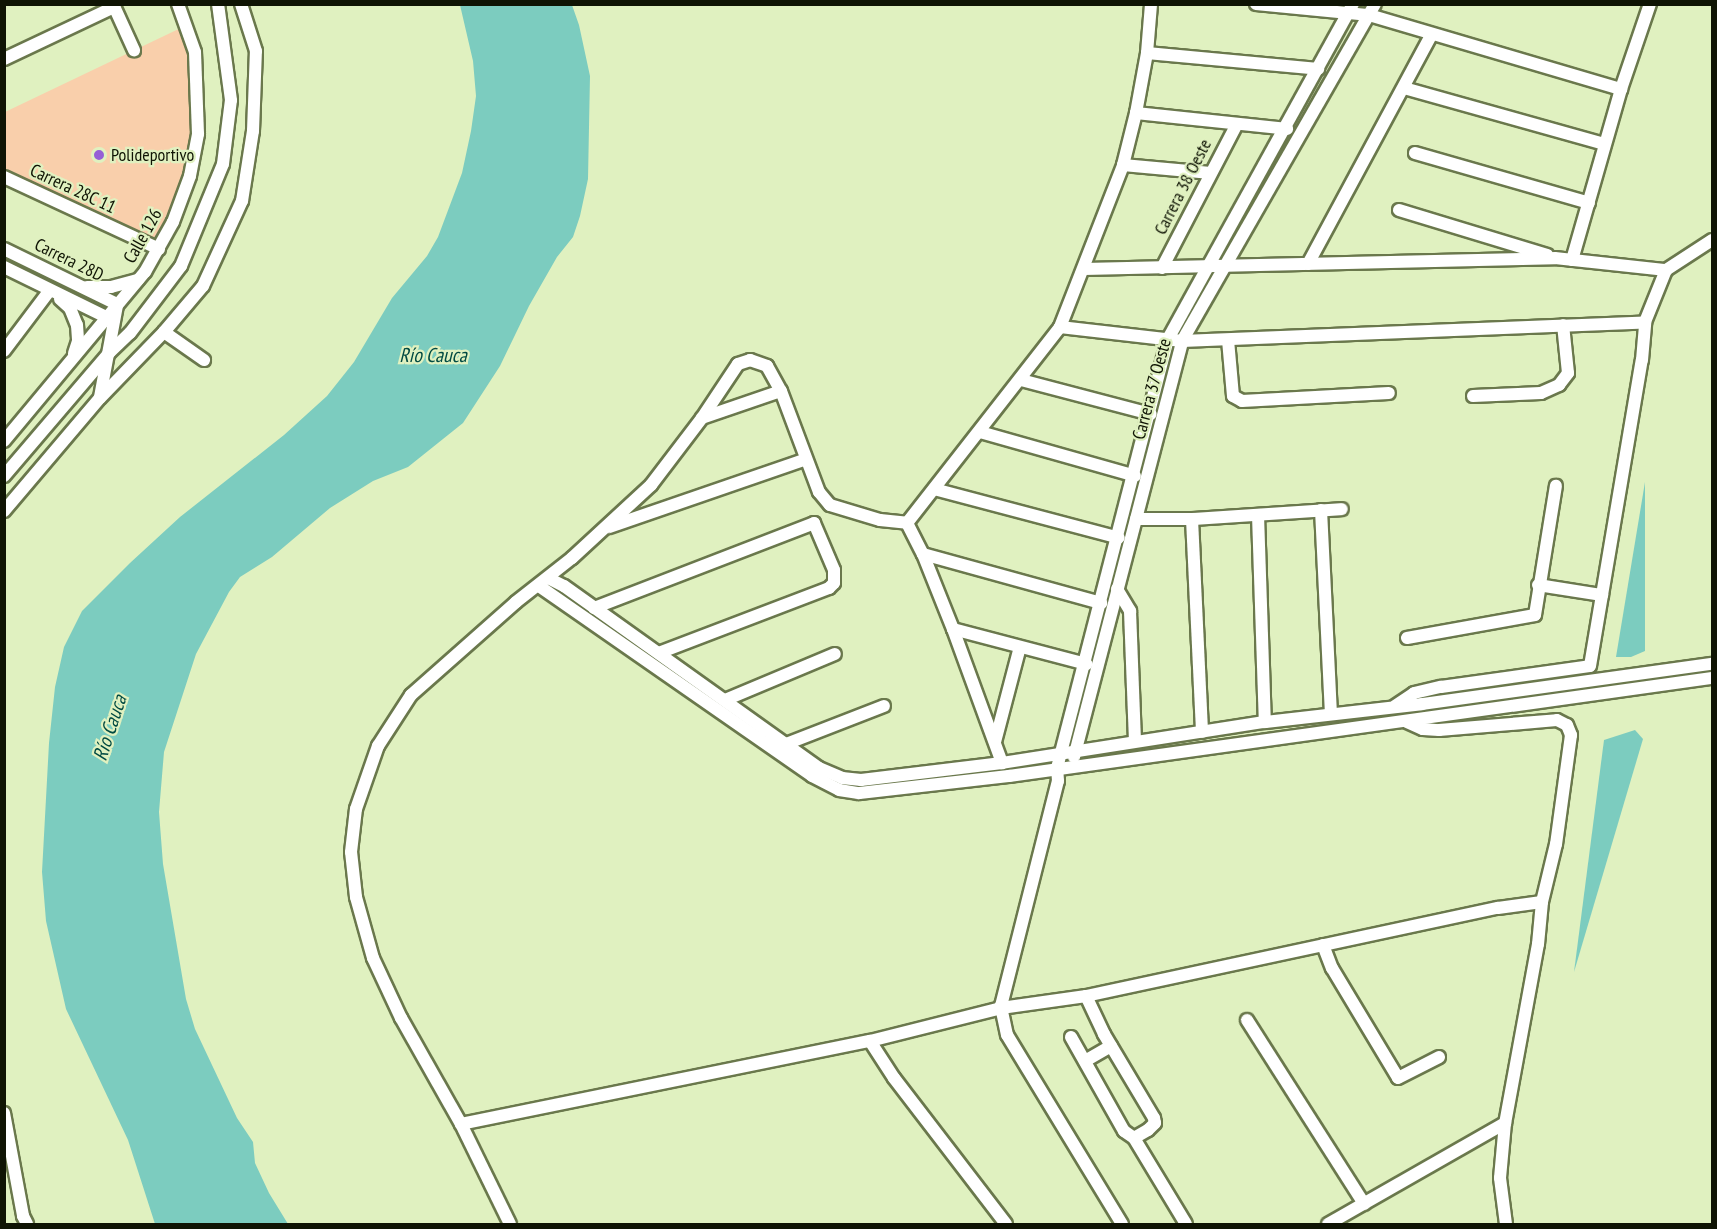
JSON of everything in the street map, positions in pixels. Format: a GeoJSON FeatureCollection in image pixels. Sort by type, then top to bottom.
{"type":"FeatureCollection","features":[{"type":"Feature","properties":{"kind":"street","name":"Calle 126"},"geometry":{"type":"LineString","coordinates":[[4,441],[139,279],[159,249],[173,222],[190,176],[198,134],[195,52],[178,4]]}},
{"type":"Feature","properties":{"kind":"street"},"geometry":{"type":"LineString","coordinates":[[4,476],[109,353],[130,333],[181,266],[223,164],[231,100],[218,4]]}},
{"type":"Feature","properties":{"kind":"street"},"geometry":{"type":"LineString","coordinates":[[4,511],[100,398],[164,332],[203,286],[242,201],[253,131],[256,51],[241,4]]}},
{"type":"Feature","properties":{"kind":"street"},"geometry":{"type":"LineString","coordinates":[[907,523],[1021,380],[1060,327],[1123,165],[1137,113],[1147,53],[1151,4]]}},
{"type":"Feature","properties":{"kind":"street"},"geometry":{"type":"LineString","coordinates":[[1256,4],[1372,10],[1432,34],[1621,89]]}},
{"type":"Feature","properties":{"kind":"street"},"geometry":{"type":"LineString","coordinates":[[1572,260],[1604,144],[1650,4]]}},
{"type":"Feature","properties":{"kind":"street"},"geometry":{"type":"LineString","coordinates":[[4,59],[114,6],[134,50]]}},
{"type":"Feature","properties":{"kind":"street","name":"Carrera 37 Oeste"},"geometry":{"type":"LineString","coordinates":[[1001,1008],[1062,754],[1151,414],[1168,339],[1287,129],[1351,9]]}},
{"type":"Feature","properties":{"kind":"street","name":"Carrera 37 Oeste"},"geometry":{"type":"LineString","coordinates":[[1070,767],[1182,341],[1372,10]]}},
{"type":"Feature","properties":{"kind":"street"},"geometry":{"type":"LineString","coordinates":[[1308,264],[1432,34]]}},
{"type":"Feature","properties":{"kind":"street"},"geometry":{"type":"LineString","coordinates":[[1147,53],[1318,69]]}},
{"type":"Feature","properties":{"kind":"street"},"geometry":{"type":"LineString","coordinates":[[1404,88],[1604,144]]}},
{"type":"Feature","properties":{"kind":"street"},"geometry":{"type":"LineString","coordinates":[[1137,113],[1287,129]]}},
{"type":"Feature","properties":{"kind":"street","name":"Carrera 38 Oeste"},"geometry":{"type":"LineString","coordinates":[[1162,268],[1237,124]]}},
{"type":"Feature","properties":{"kind":"street"},"geometry":{"type":"LineString","coordinates":[[1415,153],[1589,203]]}},
{"type":"Feature","properties":{"kind":"street"},"geometry":{"type":"LineString","coordinates":[[1123,165],[1211,173]]}},
{"type":"Feature","properties":{"kind":"street","name":"Carrera 28C 11"},"geometry":{"type":"LineString","coordinates":[[4,177],[159,249]]}},
{"type":"Feature","properties":{"kind":"street"},"geometry":{"type":"LineString","coordinates":[[1399,210],[1480,232],[1556,258]]}},
{"type":"Feature","properties":{"kind":"street"},"geometry":{"type":"LineString","coordinates":[[1394,706],[1414,693],[1441,687],[1590,666],[1642,360],[1645,322],[1666,270],[1713,240]]}},
{"type":"Feature","properties":{"kind":"street","name":"Carrera 28D"},"geometry":{"type":"LineString","coordinates":[[4,249],[117,304]]}},
{"type":"Feature","properties":{"kind":"street"},"geometry":{"type":"LineString","coordinates":[[1084,269],[1556,258],[1666,270]]}},
{"type":"Feature","properties":{"kind":"street","name":"Carrera 28D"},"geometry":{"type":"LineString","coordinates":[[4,267],[105,317]]}},
{"type":"Feature","properties":{"kind":"street"},"geometry":{"type":"LineString","coordinates":[[84,287],[111,287],[139,279]]}},
{"type":"Feature","properties":{"kind":"street"},"geometry":{"type":"LineString","coordinates":[[7,345],[50,290],[74,315],[78,341],[72,358]]}},
{"type":"Feature","properties":{"kind":"street"},"geometry":{"type":"LineString","coordinates":[[100,398],[117,304]]}},
{"type":"Feature","properties":{"kind":"street"},"geometry":{"type":"LineString","coordinates":[[1060,327],[1182,341],[1645,322]]}},
{"type":"Feature","properties":{"kind":"street"},"geometry":{"type":"LineString","coordinates":[[1473,396],[1541,393],[1559,385],[1568,373],[1563,325]]}},
{"type":"Feature","properties":{"kind":"street"},"geometry":{"type":"LineString","coordinates":[[164,332],[204,360]]}},
{"type":"Feature","properties":{"kind":"street"},"geometry":{"type":"LineString","coordinates":[[1228,340],[1233,396],[1242,401],[1389,393]]}},
{"type":"Feature","properties":{"kind":"street"},"geometry":{"type":"LineString","coordinates":[[510,1224],[461,1124],[401,1018],[373,958],[356,897],[352,863],[356,809],[378,746],[411,695],[516,602],[543,582],[604,529],[651,485],[702,418],[738,364],[744,361],[750,360],[767,366],[781,391],[819,492],[830,505],[880,520],[907,523]]}},
{"type":"Feature","properties":{"kind":"street"},"geometry":{"type":"LineString","coordinates":[[1021,380],[1151,414]]}},
{"type":"Feature","properties":{"kind":"street"},"geometry":{"type":"LineString","coordinates":[[702,418],[781,391]]}},
{"type":"Feature","properties":{"kind":"street"},"geometry":{"type":"LineString","coordinates":[[980,432],[1135,476]]}},
{"type":"Feature","properties":{"kind":"street"},"geometry":{"type":"LineString","coordinates":[[604,529],[806,459]]}},
{"type":"Feature","properties":{"kind":"street"},"geometry":{"type":"LineString","coordinates":[[1407,638],[1535,615],[1538,585],[1556,486]]}},
{"type":"Feature","properties":{"kind":"street"},"geometry":{"type":"LineString","coordinates":[[934,489],[1119,538]]}},
{"type":"Feature","properties":{"kind":"street"},"geometry":{"type":"LineString","coordinates":[[1136,519],[1192,519],[1342,509]]}},
{"type":"Feature","properties":{"kind":"street"},"geometry":{"type":"LineString","coordinates":[[1321,510],[1331,714]]}},
{"type":"Feature","properties":{"kind":"street"},"geometry":{"type":"LineString","coordinates":[[1258,515],[1265,722]]}},
{"type":"Feature","properties":{"kind":"street"},"geometry":{"type":"LineString","coordinates":[[1192,519],[1202,732]]}},
{"type":"Feature","properties":{"kind":"street"},"geometry":{"type":"LineString","coordinates":[[594,608],[814,523],[834,570],[834,584],[829,588],[659,653]]}},
{"type":"Feature","properties":{"kind":"street"},"geometry":{"type":"LineString","coordinates":[[907,523],[923,554],[953,629],[1002,763]]}},
{"type":"Feature","properties":{"kind":"street"},"geometry":{"type":"LineString","coordinates":[[923,554],[1101,603]]}},
{"type":"Feature","properties":{"kind":"street"},"geometry":{"type":"LineString","coordinates":[[543,582],[594,608],[819,768],[842,778],[861,780],[1002,763],[1265,722],[1713,664]]}},
{"type":"Feature","properties":{"kind":"street"},"geometry":{"type":"LineString","coordinates":[[543,582],[812,776],[839,790],[859,793],[1057,775],[1070,767],[1713,678]]}},
{"type":"Feature","properties":{"kind":"street"},"geometry":{"type":"LineString","coordinates":[[1538,585],[1602,595]]}},
{"type":"Feature","properties":{"kind":"street"},"geometry":{"type":"LineString","coordinates":[[1117,589],[1130,611],[1134,741]]}},
{"type":"Feature","properties":{"kind":"street"},"geometry":{"type":"LineString","coordinates":[[953,629],[1086,664]]}},
{"type":"Feature","properties":{"kind":"street"},"geometry":{"type":"LineString","coordinates":[[994,742],[1020,646]]}},
{"type":"Feature","properties":{"kind":"street"},"geometry":{"type":"LineString","coordinates":[[725,700],[835,654]]}},
{"type":"Feature","properties":{"kind":"street"},"geometry":{"type":"LineString","coordinates":[[786,744],[884,706]]}},
{"type":"Feature","properties":{"kind":"street"},"geometry":{"type":"LineString","coordinates":[[1406,722],[1423,729],[1439,730],[1544,720],[1568,724],[1571,735],[1556,844],[1542,902],[1538,944],[1505,1123],[1500,1178],[1506,1224]]}},
{"type":"Feature","properties":{"kind":"street"},"geometry":{"type":"LineString","coordinates":[[461,1124],[870,1041],[1001,1008],[1086,996],[1498,908],[1542,902]]}},
{"type":"Feature","properties":{"kind":"street"},"geometry":{"type":"LineString","coordinates":[[1323,945],[1332,968],[1398,1078],[1439,1057]]}},
{"type":"Feature","properties":{"kind":"street"},"geometry":{"type":"LineString","coordinates":[[1086,996],[1111,1046],[1154,1118],[1155,1123],[1134,1138]]}},
{"type":"Feature","properties":{"kind":"street"},"geometry":{"type":"LineString","coordinates":[[1001,1008],[1007,1035],[1122,1224]]}},
{"type":"Feature","properties":{"kind":"street"},"geometry":{"type":"LineString","coordinates":[[1247,1020],[1364,1204]]}},
{"type":"Feature","properties":{"kind":"street"},"geometry":{"type":"LineString","coordinates":[[1071,1037],[1124,1131],[1134,1138],[1186,1224]]}},
{"type":"Feature","properties":{"kind":"street"},"geometry":{"type":"LineString","coordinates":[[870,1041],[894,1078],[1006,1224]]}},
{"type":"Feature","properties":{"kind":"street"},"geometry":{"type":"LineString","coordinates":[[1085,1061],[1111,1046]]}},
{"type":"Feature","properties":{"kind":"street"},"geometry":{"type":"LineString","coordinates":[[4,1113],[23,1215],[27,1224]]}},
{"type":"Feature","properties":{"kind":"street"},"geometry":{"type":"LineString","coordinates":[[1328,1224],[1505,1123]]}},
{"type":"Feature","properties":{"kind":"shaded area","name":"Polideportivo"},"geometry":{"type":"Polygon","coordinates":[[[187,25],[197,82],[190,176],[159,249],[5,177],[5,112],[187,25]]]}},
{"type":"Feature","properties":{"kind":"shaded area"},"geometry":{"type":"Polygon","coordinates":[[[4,249],[117,304],[106,317],[5,267],[4,249]]]}},
{"type":"Feature","properties":{"kind":"water","name":"Río Cauca"},"geometry":{"type":"Polygon","coordinates":[[[460,5],[572,5],[579,25],[590,76],[588,179],[580,216],[573,237],[557,257],[529,306],[500,366],[463,423],[408,467],[373,481],[330,508],[272,557],[240,577],[229,592],[196,654],[164,752],[159,812],[163,864],[186,999],[195,1029],[237,1118],[253,1142],[255,1163],[269,1193],[288,1224],[155,1224],[128,1140],[66,1009],[46,921],[42,872],[49,743],[55,687],[64,647],[82,611],[130,563],[180,517],[284,435],[327,396],[354,362],[392,298],[427,256],[438,237],[462,173],[476,96],[473,61],[460,5]]]}},
{"type":"Feature","properties":{"kind":"water"},"geometry":{"type":"Polygon","coordinates":[[[1645,482],[1645,651],[1631,657],[1616,657],[1645,482]]]}},
{"type":"Feature","properties":{"kind":"water"},"geometry":{"type":"Polygon","coordinates":[[[1635,730],[1643,739],[1574,972],[1604,740],[1635,730]]]}},
{"type":"Feature","properties":{"kind":"place","name":"Polideportivo"},"geometry":{"type":"Point","coordinates":[99,155]}}]}
